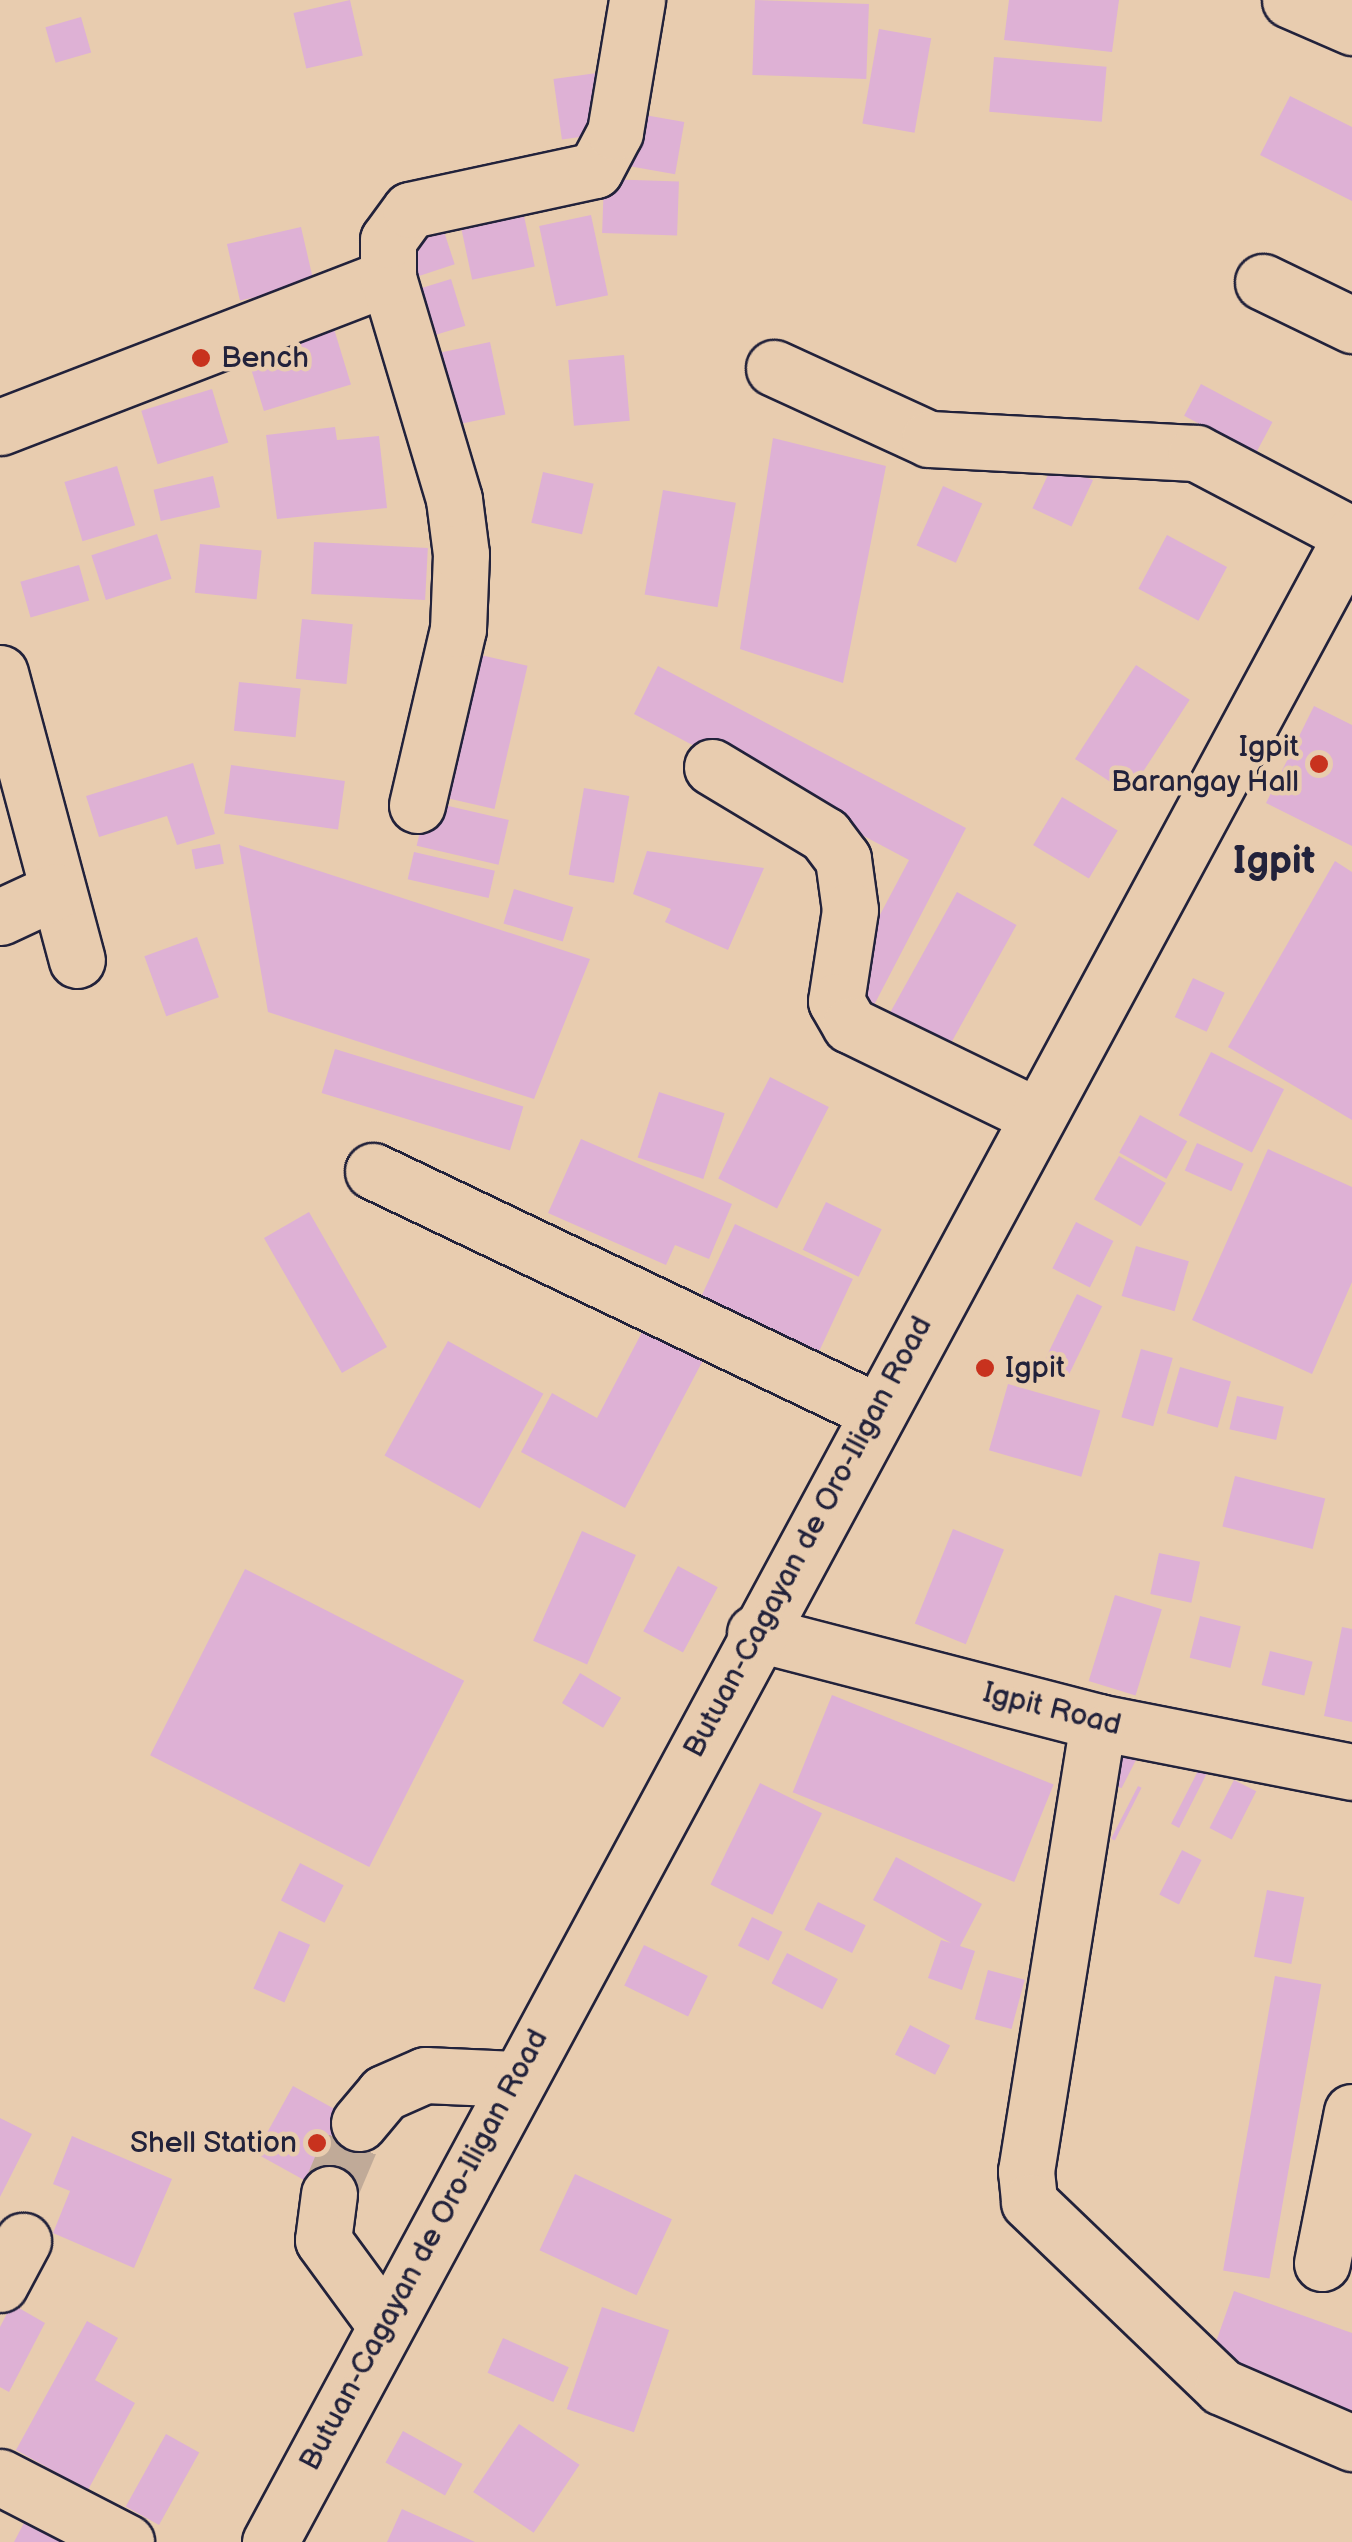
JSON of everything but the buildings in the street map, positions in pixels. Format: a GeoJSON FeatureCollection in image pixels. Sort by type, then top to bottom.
{"type":"FeatureCollection","features":[{"type":"Feature","properties":{"kind":"main road"},"geometry":{"type":"LineString","coordinates":[[416,805],[458,629],[461,554],[454,500],[388,277],[388,240],[410,210],[595,170],[618,116],[637,0]]}},
{"type":"Feature","properties":{"kind":"main road"},"geometry":{"type":"LineString","coordinates":[[1290,0],[1352,27]]}},
{"type":"Feature","properties":{"kind":"main road"},"geometry":{"type":"LineString","coordinates":[[0,426],[388,277]]}},
{"type":"Feature","properties":{"kind":"main road"},"geometry":{"type":"LineString","coordinates":[[1263,282],[1352,325]]}},
{"type":"Feature","properties":{"kind":"main road"},"geometry":{"type":"LineString","coordinates":[[774,368],[928,439],[1196,454],[1352,535]]}},
{"type":"Feature","properties":{"kind":"main road","name":"Butuan-Cagayan de Oro-Iligan Road"},"geometry":{"type":"LineString","coordinates":[[270,2542],[755,1633],[1352,535]]}},
{"type":"Feature","properties":{"kind":"main road"},"geometry":{"type":"LineString","coordinates":[[0,673],[14,806],[56,891],[77,960]]}},
{"type":"Feature","properties":{"kind":"main road"},"geometry":{"type":"LineString","coordinates":[[712,767],[825,835],[843,859],[850,910],[836,1001],[850,1025],[1036,1116]]}},
{"type":"Feature","properties":{"kind":"main road"},"geometry":{"type":"LineString","coordinates":[[0,918],[56,891]]}},
{"type":"Feature","properties":{"kind":"main road"},"geometry":{"type":"LineString","coordinates":[[373,1172],[876,1411]]}},
{"type":"Feature","properties":{"kind":"main road","name":"Igpit Road"},"geometry":{"type":"LineString","coordinates":[[755,1633],[1098,1722],[1352,1772]]}},
{"type":"Feature","properties":{"kind":"main road"},"geometry":{"type":"LineString","coordinates":[[1098,1722],[1026,2171],[1029,2202],[1222,2387],[1352,2444]]}},
{"type":"Feature","properties":{"kind":"main road"},"geometry":{"type":"LineString","coordinates":[[358,2122],[384,2093],[426,2076],[515,2079]]}},
{"type":"Feature","properties":{"kind":"main road"},"geometry":{"type":"LineString","coordinates":[[1322,2263],[1352,2112]]}},
{"type":"Feature","properties":{"kind":"main road"},"geometry":{"type":"LineString","coordinates":[[329,2194],[323,2240],[384,2322]]}},
{"type":"Feature","properties":{"kind":"main road"},"geometry":{"type":"LineString","coordinates":[[0,2477],[126,2542]]}},
{"type":"Feature","properties":{"kind":"tunnel"},"geometry":{"type":"LineString","coordinates":[[329,2194],[359,2123]]}},
{"type":"Feature","properties":{"kind":"place","name":"Bench"},"geometry":{"type":"Point","coordinates":[201,358]}},
{"type":"Feature","properties":{"kind":"place","name":"Igpit Barangay Hall"},"geometry":{"type":"Point","coordinates":[1319,764]}},
{"type":"Feature","properties":{"kind":"place","name":"Igpit"},"geometry":{"type":"Point","coordinates":[985,1368]}},
{"type":"Feature","properties":{"kind":"place","name":"Shell Station"},"geometry":{"type":"Point","coordinates":[317,2143]}},
{"type":"Feature","properties":{"kind":"district","name":"Igpit"},"geometry":{"type":"Point","coordinates":[1274,861]}}]}
